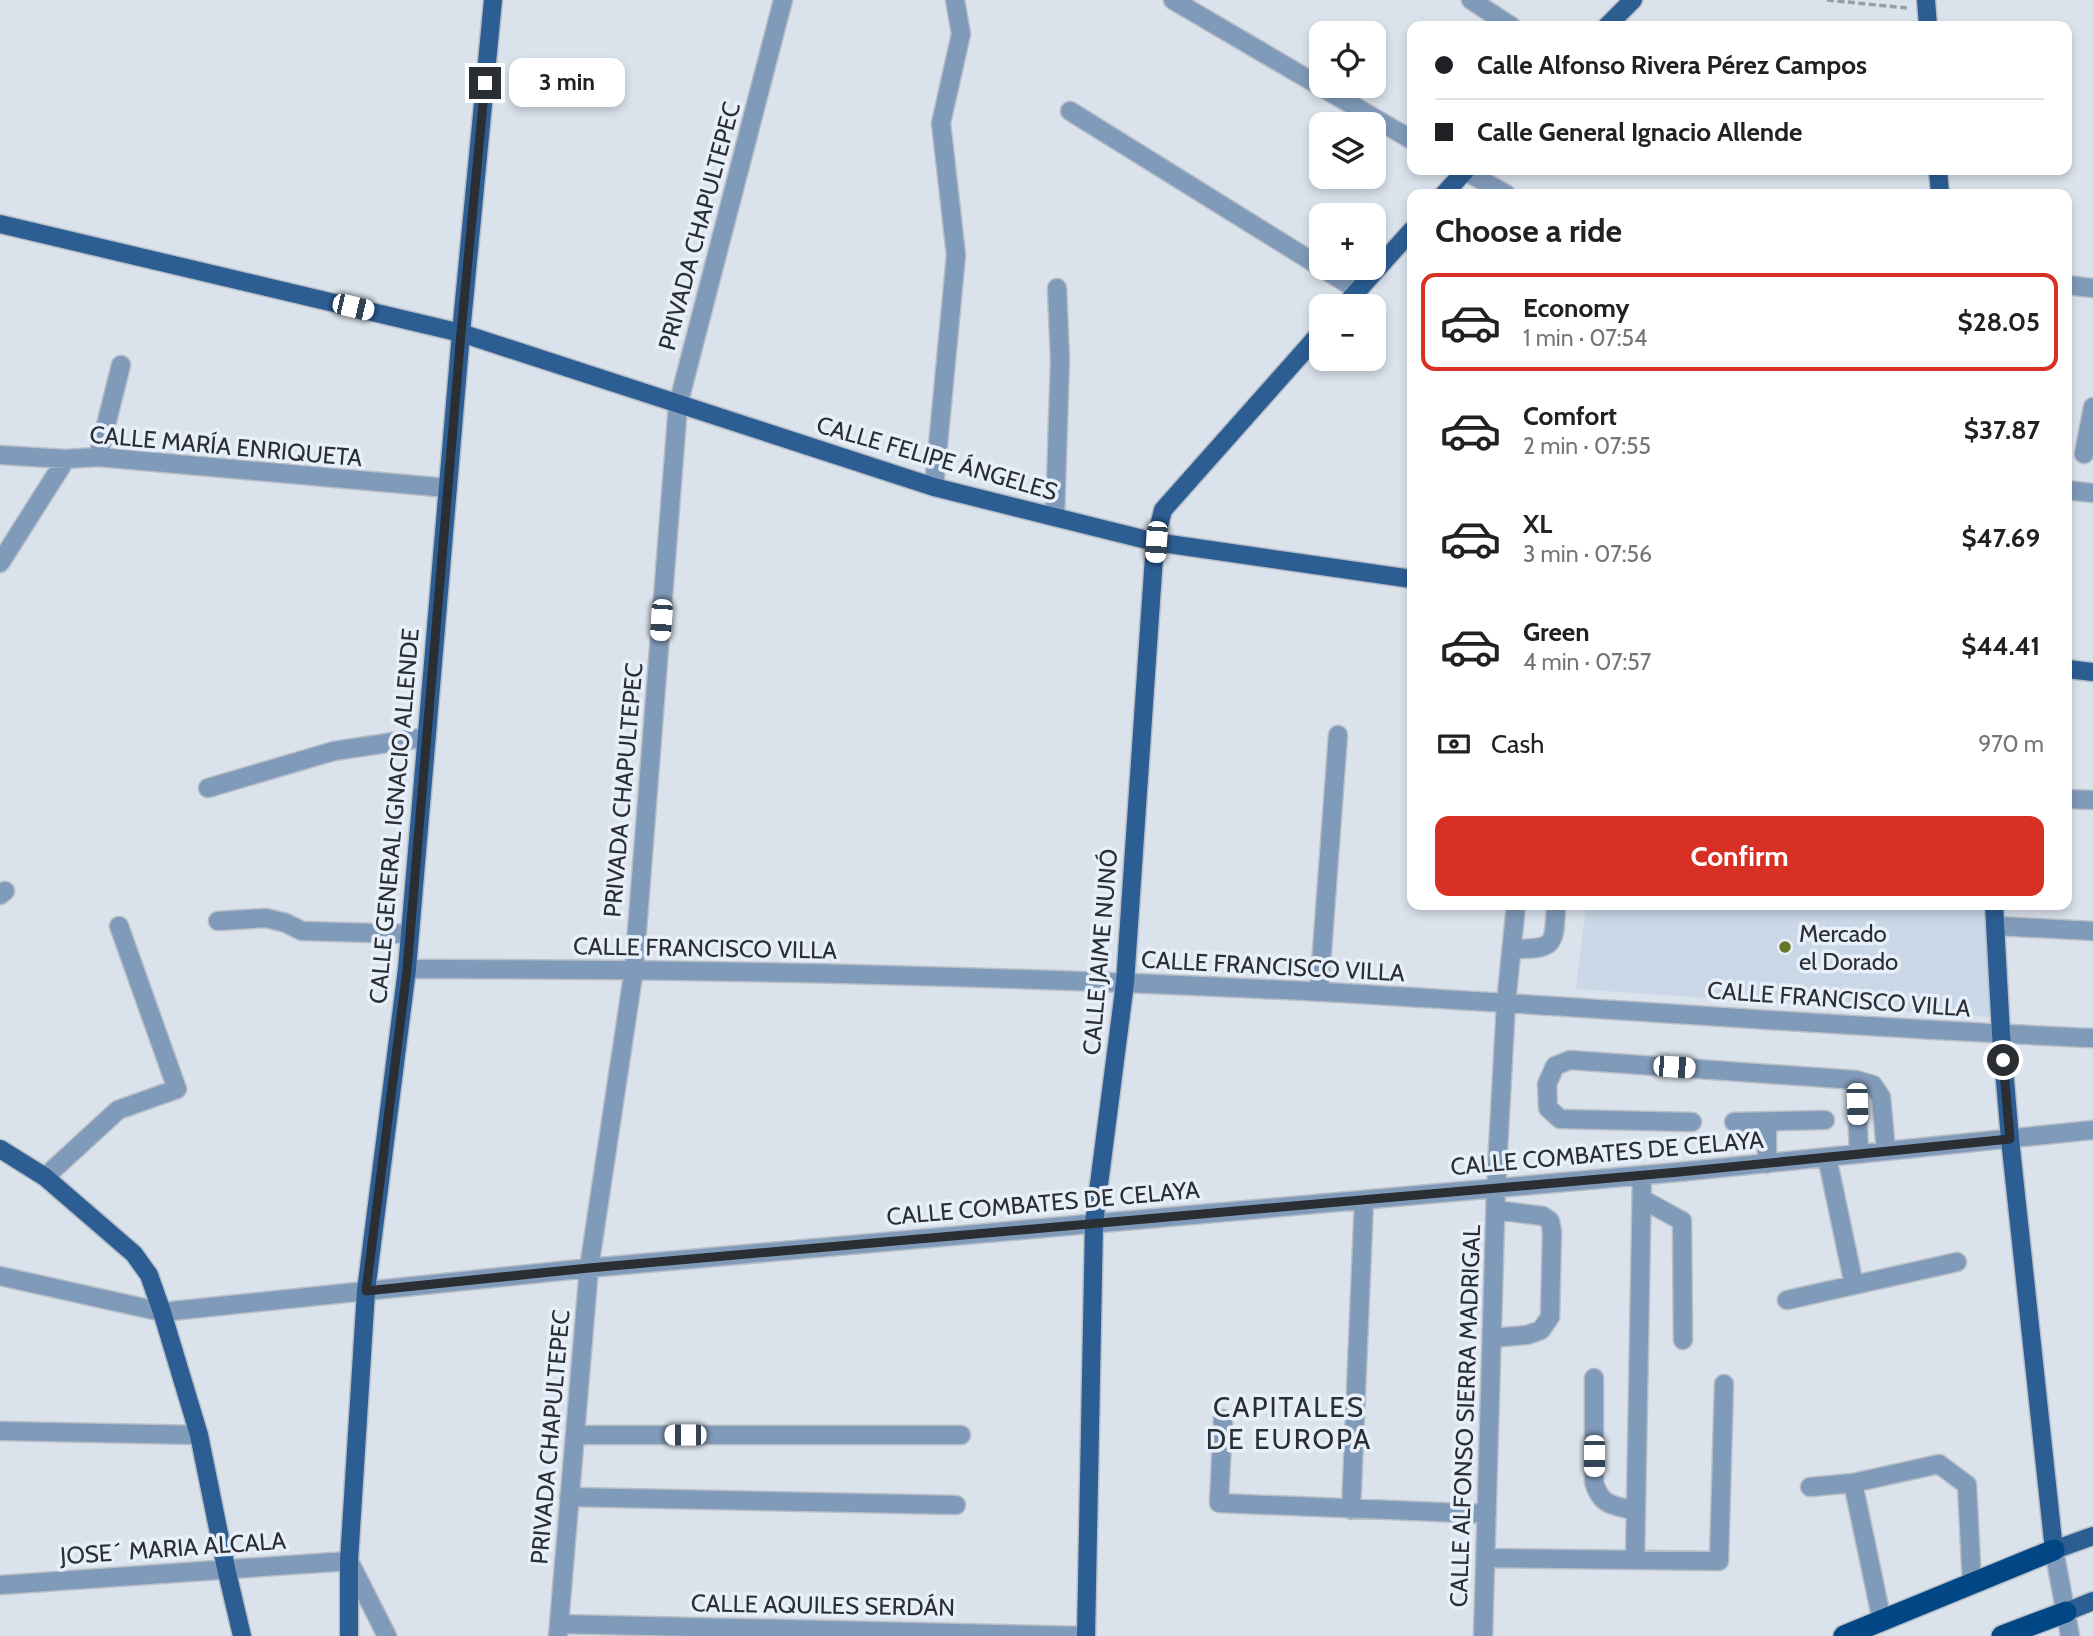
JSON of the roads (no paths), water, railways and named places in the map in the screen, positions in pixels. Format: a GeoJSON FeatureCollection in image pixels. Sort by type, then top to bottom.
{"type":"FeatureCollection","features":[{"type":"Feature","properties":{"kind":"highway"},"geometry":{"type":"LineString","coordinates":[[1844,1636],[2054,1550]]}},
{"type":"Feature","properties":{"kind":"highway"},"geometry":{"type":"LineString","coordinates":[[2002,1636],[2066,1612]]}},
{"type":"Feature","properties":{"kind":"main road","name":"CALLE GENERAL IGNACIO ALLENDE"},"geometry":{"type":"LineString","coordinates":[[349,1636],[349,1561],[366,1291],[407,970],[461,333],[493,0]]}},
{"type":"Feature","properties":{"kind":"main road"},"geometry":{"type":"LineString","coordinates":[[1612,21],[1633,0]]}},
{"type":"Feature","properties":{"kind":"main road"},"geometry":{"type":"LineString","coordinates":[[1448,189],[1460,175]]}},
{"type":"Feature","properties":{"kind":"main road","name":"CALLE FELIPE ÁNGELES"},"geometry":{"type":"LineString","coordinates":[[0,224],[461,333],[934,487],[1156,542],[1407,578]]}},
{"type":"Feature","properties":{"kind":"main road"},"geometry":{"type":"LineString","coordinates":[[1354,294],[1407,236]]}},
{"type":"Feature","properties":{"kind":"main road","name":"CALLE JAIME NUNÓ"},"geometry":{"type":"LineString","coordinates":[[1086,1636],[1094,1223],[1125,983],[1156,542],[1163,510],[1309,346]]}},
{"type":"Feature","properties":{"kind":"main road"},"geometry":{"type":"LineString","coordinates":[[2072,670],[2093,672]]}},
{"type":"Feature","properties":{"kind":"main road"},"geometry":{"type":"LineString","coordinates":[[1994,910],[2010,1139],[2054,1550],[2093,1536]]}},
{"type":"Feature","properties":{"kind":"main road"},"geometry":{"type":"LineString","coordinates":[[0,1149],[45,1177],[134,1254],[149,1275],[199,1435],[242,1636]]}},
{"type":"Feature","properties":{"kind":"main road"},"geometry":{"type":"LineString","coordinates":[[2066,1612],[2093,1601]]}},
{"type":"Feature","properties":{"kind":"street","name":"PRIVADA CHAPULTEPEC"},"geometry":{"type":"LineString","coordinates":[[558,1630],[589,1268],[634,969],[678,405],[783,0]]}},
{"type":"Feature","properties":{"kind":"street"},"geometry":{"type":"LineString","coordinates":[[934,487],[956,255],[941,123],[961,34],[955,0]]}},
{"type":"Feature","properties":{"kind":"street"},"geometry":{"type":"LineString","coordinates":[[1173,0],[1407,137]]}},
{"type":"Feature","properties":{"kind":"street"},"geometry":{"type":"LineString","coordinates":[[1471,0],[1503,21]]}},
{"type":"Feature","properties":{"kind":"street"},"geometry":{"type":"LineString","coordinates":[[1070,111],[1309,260]]}},
{"type":"Feature","properties":{"kind":"street"},"geometry":{"type":"LineString","coordinates":[[1473,175],[1497,189]]}},
{"type":"Feature","properties":{"kind":"street"},"geometry":{"type":"LineString","coordinates":[[1342,280],[1358,290]]}},
{"type":"Feature","properties":{"kind":"street"},"geometry":{"type":"LineString","coordinates":[[2072,286],[2093,288]]}},
{"type":"Feature","properties":{"kind":"street"},"geometry":{"type":"LineString","coordinates":[[1055,517],[1060,360],[1057,288]]}},
{"type":"Feature","properties":{"kind":"street"},"geometry":{"type":"LineString","coordinates":[[98,457],[121,365]]}},
{"type":"Feature","properties":{"kind":"street"},"geometry":{"type":"LineString","coordinates":[[2084,454],[2093,407]]}},
{"type":"Feature","properties":{"kind":"street","name":"CALLE MARÍA ENRIQUETA"},"geometry":{"type":"LineString","coordinates":[[0,455],[66,459],[98,457],[448,488]]}},
{"type":"Feature","properties":{"kind":"street"},"geometry":{"type":"LineString","coordinates":[[0,563],[66,459]]}},
{"type":"Feature","properties":{"kind":"street"},"geometry":{"type":"LineString","coordinates":[[2072,491],[2093,493]]}},
{"type":"Feature","properties":{"kind":"street"},"geometry":{"type":"LineString","coordinates":[[1320,992],[1338,735]]}},
{"type":"Feature","properties":{"kind":"street"},"geometry":{"type":"LineString","coordinates":[[208,788],[334,751],[427,737]]}},
{"type":"Feature","properties":{"kind":"street"},"geometry":{"type":"LineString","coordinates":[[2072,799],[2093,800]]}},
{"type":"Feature","properties":{"kind":"street","name":"CALLE ALFONSO SIERRA MADRIGAL"},"geometry":{"type":"LineString","coordinates":[[1483,1636],[1496,1187],[1506,1003],[1516,910]]}},
{"type":"Feature","properties":{"kind":"street"},"geometry":{"type":"LineString","coordinates":[[1512,949],[1538,949],[1549,944],[1555,936],[1556,910]]}},
{"type":"Feature","properties":{"kind":"street"},"geometry":{"type":"LineString","coordinates":[[218,921],[266,918],[302,931],[410,934]]}},
{"type":"Feature","properties":{"kind":"street"},"geometry":{"type":"LineString","coordinates":[[45,1177],[118,1110],[177,1089],[119,926]]}},
{"type":"Feature","properties":{"kind":"street"},"geometry":{"type":"LineString","coordinates":[[1996,926],[2093,932]]}},
{"type":"Feature","properties":{"kind":"street","name":"CALLE FRANCISCO VILLA"},"geometry":{"type":"LineString","coordinates":[[407,970],[634,969],[1125,983],[2093,1038]]}},
{"type":"Feature","properties":{"kind":"street"},"geometry":{"type":"LineString","coordinates":[[1692,1122],[1560,1119],[1548,1108],[1547,1084],[1555,1066],[1570,1060],[1856,1080],[1872,1084],[1881,1097],[1886,1151]]}},
{"type":"Feature","properties":{"kind":"street"},"geometry":{"type":"LineString","coordinates":[[1856,1080],[1859,1154]]}},
{"type":"Feature","properties":{"kind":"street"},"geometry":{"type":"LineString","coordinates":[[1734,1122],[1825,1120]]}},
{"type":"Feature","properties":{"kind":"street"},"geometry":{"type":"LineString","coordinates":[[1767,1122],[1767,1164]]}},
{"type":"Feature","properties":{"kind":"street"},"geometry":{"type":"LineString","coordinates":[[1858,1132],[1885,1129]]}},
{"type":"Feature","properties":{"kind":"street","name":"CALLE COMBATES DE CELAYA"},"geometry":{"type":"LineString","coordinates":[[0,1276],[162,1312],[589,1268],[1767,1164],[2093,1130]]}},
{"type":"Feature","properties":{"kind":"street"},"geometry":{"type":"LineString","coordinates":[[1828,1157],[1854,1285]]}},
{"type":"Feature","properties":{"kind":"street"},"geometry":{"type":"LineString","coordinates":[[1635,1560],[1642,1175]]}},
{"type":"Feature","properties":{"kind":"street"},"geometry":{"type":"LineString","coordinates":[[1642,1199],[1682,1221],[1684,1340]]}},
{"type":"Feature","properties":{"kind":"street"},"geometry":{"type":"LineString","coordinates":[[1351,1510],[1364,1200]]}},
{"type":"Feature","properties":{"kind":"street"},"geometry":{"type":"LineString","coordinates":[[1492,1338],[1534,1333],[1541,1330],[1550,1317],[1550,1221],[1543,1216],[1496,1210]]}},
{"type":"Feature","properties":{"kind":"street"},"geometry":{"type":"LineString","coordinates":[[1787,1300],[1956,1262]]}},
{"type":"Feature","properties":{"kind":"street"},"geometry":{"type":"LineString","coordinates":[[1594,1378],[1594,1482],[1598,1496],[1608,1504],[1636,1511]]}},
{"type":"Feature","properties":{"kind":"street"},"geometry":{"type":"LineString","coordinates":[[1486,1558],[1719,1561],[1724,1384]]}},
{"type":"Feature","properties":{"kind":"street"},"geometry":{"type":"LineString","coordinates":[[1223,1419],[1219,1503],[1487,1514]]}},
{"type":"Feature","properties":{"kind":"street"},"geometry":{"type":"LineString","coordinates":[[0,1431],[199,1435]]}},
{"type":"Feature","properties":{"kind":"street"},"geometry":{"type":"LineString","coordinates":[[575,1435],[961,1435]]}},
{"type":"Feature","properties":{"kind":"street"},"geometry":{"type":"LineString","coordinates":[[1810,1487],[1853,1483],[1939,1464],[1967,1485],[1972,1584]]}},
{"type":"Feature","properties":{"kind":"street"},"geometry":{"type":"LineString","coordinates":[[1853,1483],[1882,1621]]}},
{"type":"Feature","properties":{"kind":"street"},"geometry":{"type":"LineString","coordinates":[[569,1497],[957,1505]]}},
{"type":"Feature","properties":{"kind":"street"},"geometry":{"type":"LineString","coordinates":[[2054,1550],[2070,1636]]}},
{"type":"Feature","properties":{"kind":"street"},"geometry":{"type":"LineString","coordinates":[[349,1561],[387,1636]]}},
{"type":"Feature","properties":{"kind":"street","name":"JOSE´ MARIA ALCALA"},"geometry":{"type":"LineString","coordinates":[[0,1585],[349,1561]]}},
{"type":"Feature","properties":{"kind":"street","name":"CALLE AQUILES SERDÁN"},"geometry":{"type":"LineString","coordinates":[[558,1630],[1086,1636]]}},
{"type":"Feature","properties":{"kind":"place","name":"Mercado el Dorado"},"geometry":{"type":"Point","coordinates":[1785,947]}},
{"type":"Feature","properties":{"kind":"district","name":"CAPITALES DE EUROPA"},"geometry":{"type":"Point","coordinates":[1289,1423]}}]}
